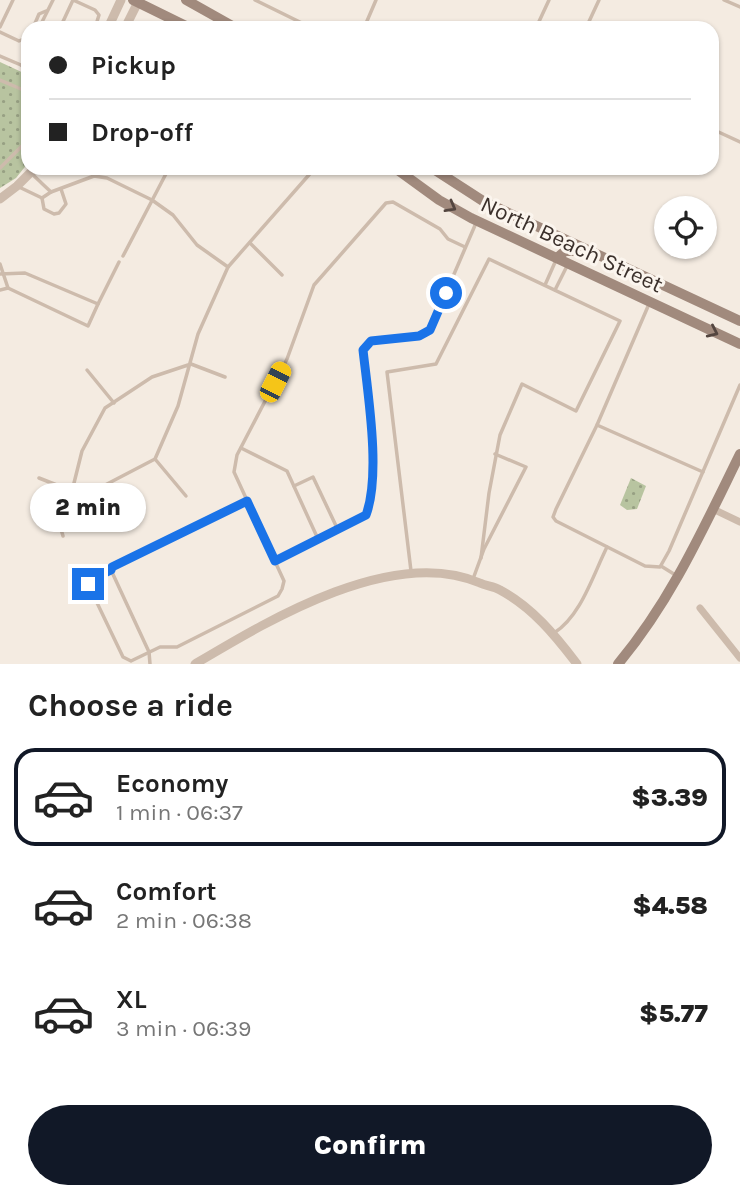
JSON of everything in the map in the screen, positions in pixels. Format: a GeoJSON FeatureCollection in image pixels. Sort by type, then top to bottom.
{"type":"FeatureCollection","features":[{"type":"Feature","properties":{"kind":"main road"},"geometry":{"type":"LineString","coordinates":[[187,0],[224,21]]}},
{"type":"Feature","properties":{"kind":"main road"},"geometry":{"type":"LineString","coordinates":[[136,1],[176,21]]}},
{"type":"Feature","properties":{"kind":"main road","name":"North Beach Street"},"geometry":{"type":"LineString","coordinates":[[405,175],[439,200],[476,221],[740,344]]}},
{"type":"Feature","properties":{"kind":"main road","name":"North Beach Street"},"geometry":{"type":"LineString","coordinates":[[443,175],[483,201],[740,321]]}},
{"type":"Feature","properties":{"kind":"main road"},"geometry":{"type":"LineString","coordinates":[[557,258],[565,251],[591,251]]}},
{"type":"Feature","properties":{"kind":"main road"},"geometry":{"type":"LineString","coordinates":[[618,663],[638,639],[679,577],[740,454]]}},
{"type":"Feature","properties":{"kind":"street"},"geometry":{"type":"LineString","coordinates":[[111,21],[121,0]]}},
{"type":"Feature","properties":{"kind":"street"},"geometry":{"type":"LineString","coordinates":[[128,21],[136,1]]}},
{"type":"Feature","properties":{"kind":"street"},"geometry":{"type":"LineString","coordinates":[[0,199],[28,175]]}},
{"type":"Feature","properties":{"kind":"street"},"geometry":{"type":"LineString","coordinates":[[713,509],[740,522]]}},
{"type":"Feature","properties":{"kind":"street"},"geometry":{"type":"LineString","coordinates":[[195,663],[308,604],[378,578],[439,573],[472,579],[498,588],[520,602],[554,634],[577,663]]}},
{"type":"Feature","properties":{"kind":"street"},"geometry":{"type":"LineString","coordinates":[[700,608],[740,659]]}},
{"type":"Feature","properties":{"kind":"lane"},"geometry":{"type":"LineString","coordinates":[[0,27],[13,0]]}},
{"type":"Feature","properties":{"kind":"lane"},"geometry":{"type":"LineString","coordinates":[[42,21],[53,0]]}},
{"type":"Feature","properties":{"kind":"lane"},"geometry":{"type":"LineString","coordinates":[[63,21],[73,0],[94,10],[98,21]]}},
{"type":"Feature","properties":{"kind":"lane"},"geometry":{"type":"LineString","coordinates":[[255,0],[298,21]]}},
{"type":"Feature","properties":{"kind":"lane"},"geometry":{"type":"LineString","coordinates":[[367,21],[376,0]]}},
{"type":"Feature","properties":{"kind":"lane"},"geometry":{"type":"LineString","coordinates":[[539,21],[549,0]]}},
{"type":"Feature","properties":{"kind":"lane"},"geometry":{"type":"LineString","coordinates":[[589,21],[599,0]]}},
{"type":"Feature","properties":{"kind":"lane"},"geometry":{"type":"LineString","coordinates":[[724,0],[740,7]]}},
{"type":"Feature","properties":{"kind":"lane"},"geometry":{"type":"LineString","coordinates":[[36,21],[39,14],[48,9]]}},
{"type":"Feature","properties":{"kind":"lane"},"geometry":{"type":"LineString","coordinates":[[0,32],[21,40]]}},
{"type":"Feature","properties":{"kind":"lane"},"geometry":{"type":"LineString","coordinates":[[0,56],[21,65]]}},
{"type":"Feature","properties":{"kind":"lane"},"geometry":{"type":"LineString","coordinates":[[0,80],[21,89]]}},
{"type":"Feature","properties":{"kind":"lane"},"geometry":{"type":"LineString","coordinates":[[719,132],[740,142]]}},
{"type":"Feature","properties":{"kind":"lane"},"geometry":{"type":"LineString","coordinates":[[0,168],[21,147]]}},
{"type":"Feature","properties":{"kind":"lane"},"geometry":{"type":"LineString","coordinates":[[36,175],[41,185],[51,192]]}},
{"type":"Feature","properties":{"kind":"lane"},"geometry":{"type":"LineString","coordinates":[[123,256],[165,175]]}},
{"type":"Feature","properties":{"kind":"lane"},"geometry":{"type":"LineString","coordinates":[[39,478],[84,496],[155,459],[178,406],[198,334],[228,267],[309,175]]}},
{"type":"Feature","properties":{"kind":"lane"},"geometry":{"type":"LineString","coordinates":[[42,198],[93,176],[107,178],[152,200],[173,215],[197,245],[228,267]]}},
{"type":"Feature","properties":{"kind":"lane"},"geometry":{"type":"LineString","coordinates":[[17,186],[42,198]]}},
{"type":"Feature","properties":{"kind":"lane"},"geometry":{"type":"LineString","coordinates":[[42,198],[44,209],[48,213],[59,213],[66,204],[61,190]]}},
{"type":"Feature","properties":{"kind":"lane"},"geometry":{"type":"LineString","coordinates":[[247,501],[90,580],[88,584],[123,657],[131,661],[160,647],[177,647],[278,596],[282,589],[284,580],[234,472],[241,448],[287,359],[314,285],[386,204],[393,202],[440,229],[448,239],[465,247]]}},
{"type":"Feature","properties":{"kind":"lane"},"geometry":{"type":"LineString","coordinates":[[275,561],[366,515],[369,507],[372,439],[363,350],[371,341],[419,336],[430,330],[476,221]]}},
{"type":"Feature","properties":{"kind":"lane"},"geometry":{"type":"LineString","coordinates":[[250,243],[282,275]]}},
{"type":"Feature","properties":{"kind":"lane"},"geometry":{"type":"LineString","coordinates":[[545,285],[557,258]]}},
{"type":"Feature","properties":{"kind":"lane"},"geometry":{"type":"LineString","coordinates":[[411,574],[387,372],[436,364],[489,259],[620,321],[576,411],[522,384],[500,435],[495,454],[481,558]]}},
{"type":"Feature","properties":{"kind":"lane"},"geometry":{"type":"LineString","coordinates":[[0,290],[8,289],[88,326],[119,262]]}},
{"type":"Feature","properties":{"kind":"lane"},"geometry":{"type":"LineString","coordinates":[[0,264],[8,289]]}},
{"type":"Feature","properties":{"kind":"lane"},"geometry":{"type":"LineString","coordinates":[[555,290],[568,264]]}},
{"type":"Feature","properties":{"kind":"lane"},"geometry":{"type":"LineString","coordinates":[[2,274],[24,273],[98,304]]}},
{"type":"Feature","properties":{"kind":"lane"},"geometry":{"type":"LineString","coordinates":[[650,302],[597,425],[553,517],[556,521],[645,566],[661,566],[679,577]]}},
{"type":"Feature","properties":{"kind":"lane"},"geometry":{"type":"LineString","coordinates":[[64,536],[58,519],[72,491],[82,451],[104,408],[152,377],[191,364],[225,377]]}},
{"type":"Feature","properties":{"kind":"lane"},"geometry":{"type":"LineString","coordinates":[[87,370],[114,403]]}},
{"type":"Feature","properties":{"kind":"lane"},"geometry":{"type":"LineString","coordinates":[[661,566],[740,384]]}},
{"type":"Feature","properties":{"kind":"lane"},"geometry":{"type":"LineString","coordinates":[[597,425],[703,472]]}},
{"type":"Feature","properties":{"kind":"lane"},"geometry":{"type":"LineString","coordinates":[[241,448],[287,471],[318,540]]}},
{"type":"Feature","properties":{"kind":"lane"},"geometry":{"type":"LineString","coordinates":[[472,579],[526,467],[495,454]]}},
{"type":"Feature","properties":{"kind":"lane"},"geometry":{"type":"LineString","coordinates":[[155,459],[186,496]]}},
{"type":"Feature","properties":{"kind":"lane"},"geometry":{"type":"LineString","coordinates":[[294,486],[313,477],[338,530]]}},
{"type":"Feature","properties":{"kind":"lane"},"geometry":{"type":"LineString","coordinates":[[554,634],[563,628],[572,616],[607,547]]}},
{"type":"Feature","properties":{"kind":"lane"},"geometry":{"type":"LineString","coordinates":[[111,570],[149,652],[150,663]]}},
{"type":"Feature","properties":{"kind":"green space"},"geometry":{"type":"Polygon","coordinates":[[[0,62],[21,72],[21,172],[0,188],[0,62]]]}},
{"type":"Feature","properties":{"kind":"green space"},"geometry":{"type":"Polygon","coordinates":[[[631,478],[646,486],[637,509],[627,510],[620,505],[631,478]]]}},
{"type":"Feature","properties":{"kind":"route"},"geometry":{"type":"LineString","coordinates":[[88,584],[90,580],[112,567],[247,501],[275,561],[366,515],[373,459],[363,350],[371,341],[425,334],[430,330],[446,293]]}}]}
